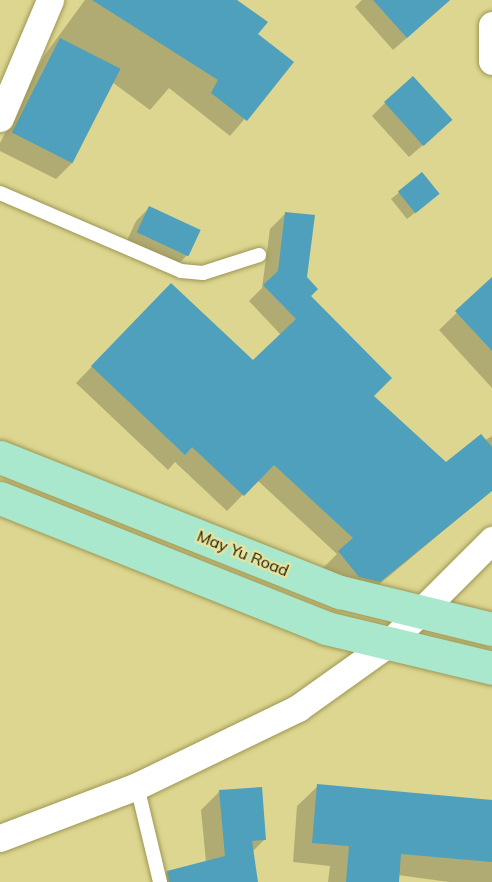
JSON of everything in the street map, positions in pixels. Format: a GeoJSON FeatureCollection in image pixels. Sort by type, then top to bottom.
{"type":"FeatureCollection","features":[{"type":"Feature","properties":{"kind":"main road","name":"May Yu Road"},"geometry":{"type":"LineString","coordinates":[[0,457],[340,592],[492,629]]}},
{"type":"Feature","properties":{"kind":"main road"},"geometry":{"type":"LineString","coordinates":[[0,498],[326,628],[492,668]]}},
{"type":"Feature","properties":{"kind":"street"},"geometry":{"type":"LineString","coordinates":[[0,118],[50,0]]}},
{"type":"Feature","properties":{"kind":"street"},"geometry":{"type":"LineString","coordinates":[[492,25],[492,61]]}},
{"type":"Feature","properties":{"kind":"street"},"geometry":{"type":"LineString","coordinates":[[0,838],[137,786],[298,708],[389,643],[418,611],[492,540]]}},
{"type":"Feature","properties":{"kind":"lane"},"geometry":{"type":"LineString","coordinates":[[0,193],[181,271],[204,273],[260,255]]}},
{"type":"Feature","properties":{"kind":"lane"},"geometry":{"type":"LineString","coordinates":[[137,786],[160,882]]}},
{"type":"Feature","properties":{"kind":"building"},"geometry":{"type":"Polygon","coordinates":[[[92,0],[237,0],[268,22],[258,34],[294,62],[247,121],[211,93],[218,80],[92,0]]]}},
{"type":"Feature","properties":{"kind":"building"},"geometry":{"type":"Polygon","coordinates":[[[373,0],[450,0],[407,38],[373,0]]]}},
{"type":"Feature","properties":{"kind":"building"},"geometry":{"type":"Polygon","coordinates":[[[60,38],[121,69],[72,163],[12,132],[60,38]]]}},
{"type":"Feature","properties":{"kind":"building"},"geometry":{"type":"Polygon","coordinates":[[[413,76],[452,120],[423,146],[384,102],[413,76]]]}},
{"type":"Feature","properties":{"kind":"building"},"geometry":{"type":"Polygon","coordinates":[[[422,172],[440,194],[416,213],[398,192],[422,172]]]}},
{"type":"Feature","properties":{"kind":"building"},"geometry":{"type":"Polygon","coordinates":[[[149,206],[201,230],[188,256],[137,232],[149,206]]]}},
{"type":"Feature","properties":{"kind":"building"},"geometry":{"type":"Polygon","coordinates":[[[285,212],[315,215],[307,277],[318,289],[311,296],[392,378],[374,396],[446,462],[481,434],[492,447],[492,491],[380,582],[359,577],[338,551],[353,538],[274,465],[244,496],[192,447],[185,455],[91,366],[171,283],[253,360],[296,319],[263,285],[278,271],[285,212]]]}},
{"type":"Feature","properties":{"kind":"building"},"geometry":{"type":"Polygon","coordinates":[[[492,277],[492,351],[455,311],[492,277]]]}},
{"type":"Feature","properties":{"kind":"building"},"geometry":{"type":"Polygon","coordinates":[[[317,784],[492,800],[492,862],[401,854],[399,882],[346,882],[349,846],[312,843],[317,784]]]}},
{"type":"Feature","properties":{"kind":"building"},"geometry":{"type":"Polygon","coordinates":[[[262,787],[266,840],[252,841],[258,882],[169,882],[167,871],[225,856],[219,790],[262,787]]]}}]}
